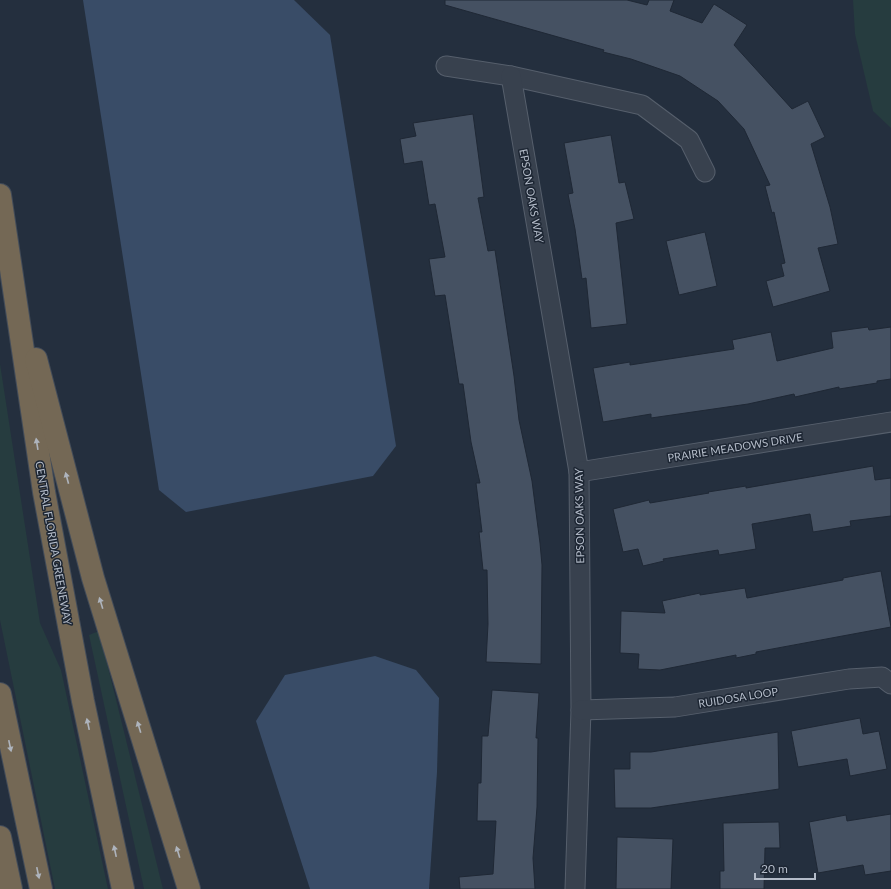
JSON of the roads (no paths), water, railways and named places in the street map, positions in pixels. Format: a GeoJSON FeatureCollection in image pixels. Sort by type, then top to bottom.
{"type":"FeatureCollection","features":[{"type":"Feature","properties":{"kind":"highway","name":"CENTRAL FLORIDA GREENEWAY"},"geometry":{"type":"LineString","coordinates":[[0,195],[44,492],[84,708],[123,889]]}},
{"type":"Feature","properties":{"kind":"highway"},"geometry":{"type":"LineString","coordinates":[[8,248],[93,578],[189,889]]}},
{"type":"Feature","properties":{"kind":"highway"},"geometry":{"type":"LineString","coordinates":[[0,694],[41,889]]}},
{"type":"Feature","properties":{"kind":"highway"},"geometry":{"type":"LineString","coordinates":[[0,837],[11,889]]}},
{"type":"Feature","properties":{"kind":"street"},"geometry":{"type":"LineString","coordinates":[[446,66],[511,76],[642,105],[689,140],[705,172]]}},
{"type":"Feature","properties":{"kind":"street","name":"EPSON OAKS WAY"},"geometry":{"type":"LineString","coordinates":[[511,76],[579,472],[581,710],[575,889]]}},
{"type":"Feature","properties":{"kind":"street","name":"PRAIRIE MEADOWS DRIVE"},"geometry":{"type":"LineString","coordinates":[[579,472],[891,422]]}},
{"type":"Feature","properties":{"kind":"street","name":"RUIDOSA LOOP"},"geometry":{"type":"LineString","coordinates":[[581,710],[675,707],[849,679],[882,677],[891,684]]}},
{"type":"Feature","properties":{"kind":"water"},"geometry":{"type":"Polygon","coordinates":[[[83,0],[294,0],[330,35],[396,446],[373,476],[186,512],[159,490],[83,0]]]}},
{"type":"Feature","properties":{"kind":"water"},"geometry":{"type":"Polygon","coordinates":[[[375,656],[416,670],[439,698],[437,772],[429,889],[310,889],[256,721],[285,675],[375,656]]]}}]}
